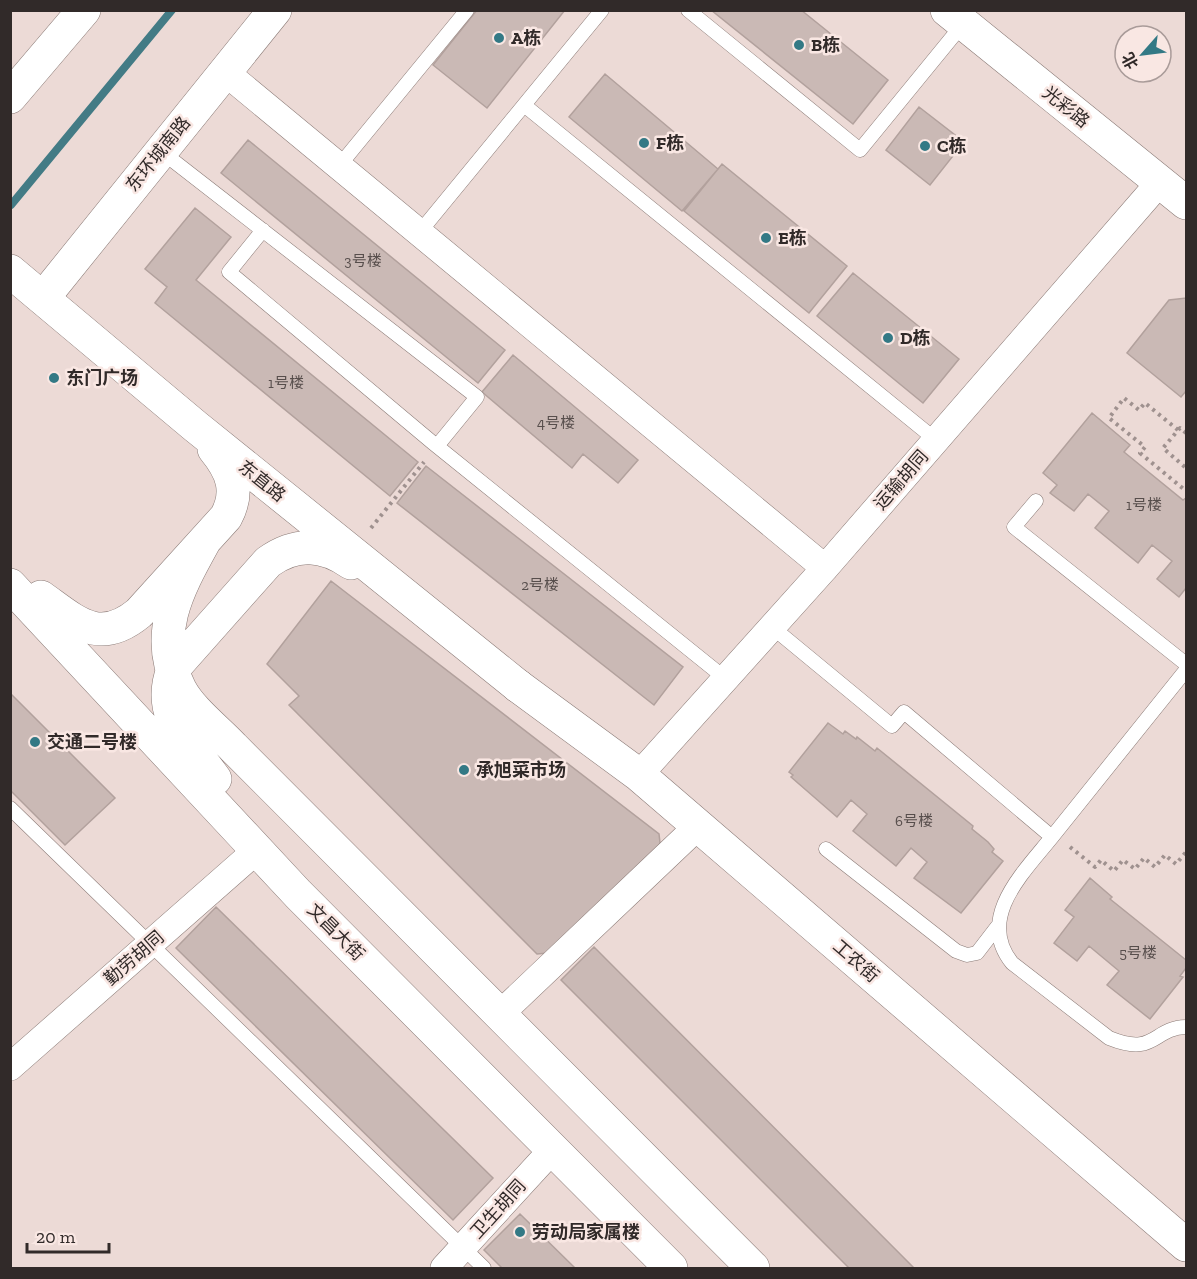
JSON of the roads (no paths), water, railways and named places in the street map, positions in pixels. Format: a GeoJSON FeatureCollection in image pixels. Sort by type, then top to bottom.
{"type":"FeatureCollection","features":[{"type":"Feature","properties":{"kind":"main road"},"geometry":{"type":"LineString","coordinates":[[10,98],[84,10]]}},
{"type":"Feature","properties":{"kind":"main road","name":"东环城南路"},"geometry":{"type":"LineString","coordinates":[[43,298],[275,10]]}},
{"type":"Feature","properties":{"kind":"main road","name":"光彩路"},"geometry":{"type":"LineString","coordinates":[[955,17],[1186,203]]}},
{"type":"Feature","properties":{"kind":"main road","name":"东直路"},"geometry":{"type":"LineString","coordinates":[[10,271],[195,426],[518,686]]}},
{"type":"Feature","properties":{"kind":"main road"},"geometry":{"type":"LineString","coordinates":[[10,575],[81,626],[97,630],[112,629],[127,623],[139,613],[204,542],[226,517],[232,506],[235,492],[227,465],[195,426]]}},
{"type":"Feature","properties":{"kind":"main road"},"geometry":{"type":"LineString","coordinates":[[204,542],[175,597],[168,620],[166,644],[180,689],[233,747],[753,1269]]}},
{"type":"Feature","properties":{"kind":"main road"},"geometry":{"type":"LineString","coordinates":[[298,894],[172,720],[166,704],[167,686],[173,669],[268,562],[291,550],[316,548],[335,552],[408,599]]}},
{"type":"Feature","properties":{"kind":"main road","name":"文昌大街"},"geometry":{"type":"LineString","coordinates":[[10,585],[298,894],[671,1269]]}},
{"type":"Feature","properties":{"kind":"main road","name":"工农街"},"geometry":{"type":"LineString","coordinates":[[518,686],[639,775],[1186,1245]]}},
{"type":"Feature","properties":{"kind":"street"},"geometry":{"type":"LineString","coordinates":[[225,72],[825,568]]}},
{"type":"Feature","properties":{"kind":"street","name":"运输胡同"},"geometry":{"type":"LineString","coordinates":[[639,775],[825,568],[1160,182]]}},
{"type":"Feature","properties":{"kind":"street"},"geometry":{"type":"LineString","coordinates":[[499,1015],[698,826]]}},
{"type":"Feature","properties":{"kind":"street","name":"勤劳胡同"},"geometry":{"type":"LineString","coordinates":[[10,1067],[257,850]]}},
{"type":"Feature","properties":{"kind":"street","name":"卫生胡同"},"geometry":{"type":"LineString","coordinates":[[444,1269],[552,1149]]}},
{"type":"Feature","properties":{"kind":"lane"},"geometry":{"type":"LineString","coordinates":[[339,166],[467,10]]}},
{"type":"Feature","properties":{"kind":"lane"},"geometry":{"type":"LineString","coordinates":[[419,232],[602,10]]}},
{"type":"Feature","properties":{"kind":"lane"},"geometry":{"type":"LineString","coordinates":[[688,10],[860,150],[955,17]]}},
{"type":"Feature","properties":{"kind":"lane"},"geometry":{"type":"LineString","coordinates":[[524,105],[936,440]]}},
{"type":"Feature","properties":{"kind":"lane"},"geometry":{"type":"LineString","coordinates":[[161,151],[477,398],[437,446]]}},
{"type":"Feature","properties":{"kind":"lane"},"geometry":{"type":"LineString","coordinates":[[263,230],[229,272],[437,446],[726,679]]}},
{"type":"Feature","properties":{"kind":"lane"},"geometry":{"type":"LineString","coordinates":[[1036,501],[1014,527],[1186,664]]}},
{"type":"Feature","properties":{"kind":"lane"},"geometry":{"type":"LineString","coordinates":[[772,627],[892,726],[904,712],[1053,836]]}},
{"type":"Feature","properties":{"kind":"lane"},"geometry":{"type":"LineString","coordinates":[[826,849],[957,951],[967,955],[977,953],[997,927],[1004,904],[1022,874],[1186,670]]}},
{"type":"Feature","properties":{"kind":"lane"},"geometry":{"type":"LineString","coordinates":[[10,808],[484,1269]]}},
{"type":"Feature","properties":{"kind":"lane"},"geometry":{"type":"LineString","coordinates":[[997,927],[1001,946],[1012,963],[1108,1038],[1132,1045],[1142,1045],[1174,1029],[1186,1027]]}},
{"type":"Feature","properties":{"kind":"waterway"},"geometry":{"type":"LineString","coordinates":[[11,205],[172,10]]}},
{"type":"Feature","properties":{"kind":"place","name":"A栋"},"geometry":{"type":"Point","coordinates":[499,38]}},
{"type":"Feature","properties":{"kind":"place","name":"B栋"},"geometry":{"type":"Point","coordinates":[799,45]}},
{"type":"Feature","properties":{"kind":"place","name":"F栋"},"geometry":{"type":"Point","coordinates":[644,143]}},
{"type":"Feature","properties":{"kind":"place","name":"C栋"},"geometry":{"type":"Point","coordinates":[925,146]}},
{"type":"Feature","properties":{"kind":"place","name":"E栋"},"geometry":{"type":"Point","coordinates":[766,238]}},
{"type":"Feature","properties":{"kind":"place","name":"D栋"},"geometry":{"type":"Point","coordinates":[888,338]}},
{"type":"Feature","properties":{"kind":"place","name":"东门广场"},"geometry":{"type":"Point","coordinates":[54,378]}},
{"type":"Feature","properties":{"kind":"place","name":"交通二号楼"},"geometry":{"type":"Point","coordinates":[35,742]}},
{"type":"Feature","properties":{"kind":"place","name":"承旭菜市场"},"geometry":{"type":"Point","coordinates":[464,770]}},
{"type":"Feature","properties":{"kind":"place","name":"劳动局家属楼"},"geometry":{"type":"Point","coordinates":[520,1232]}}]}
